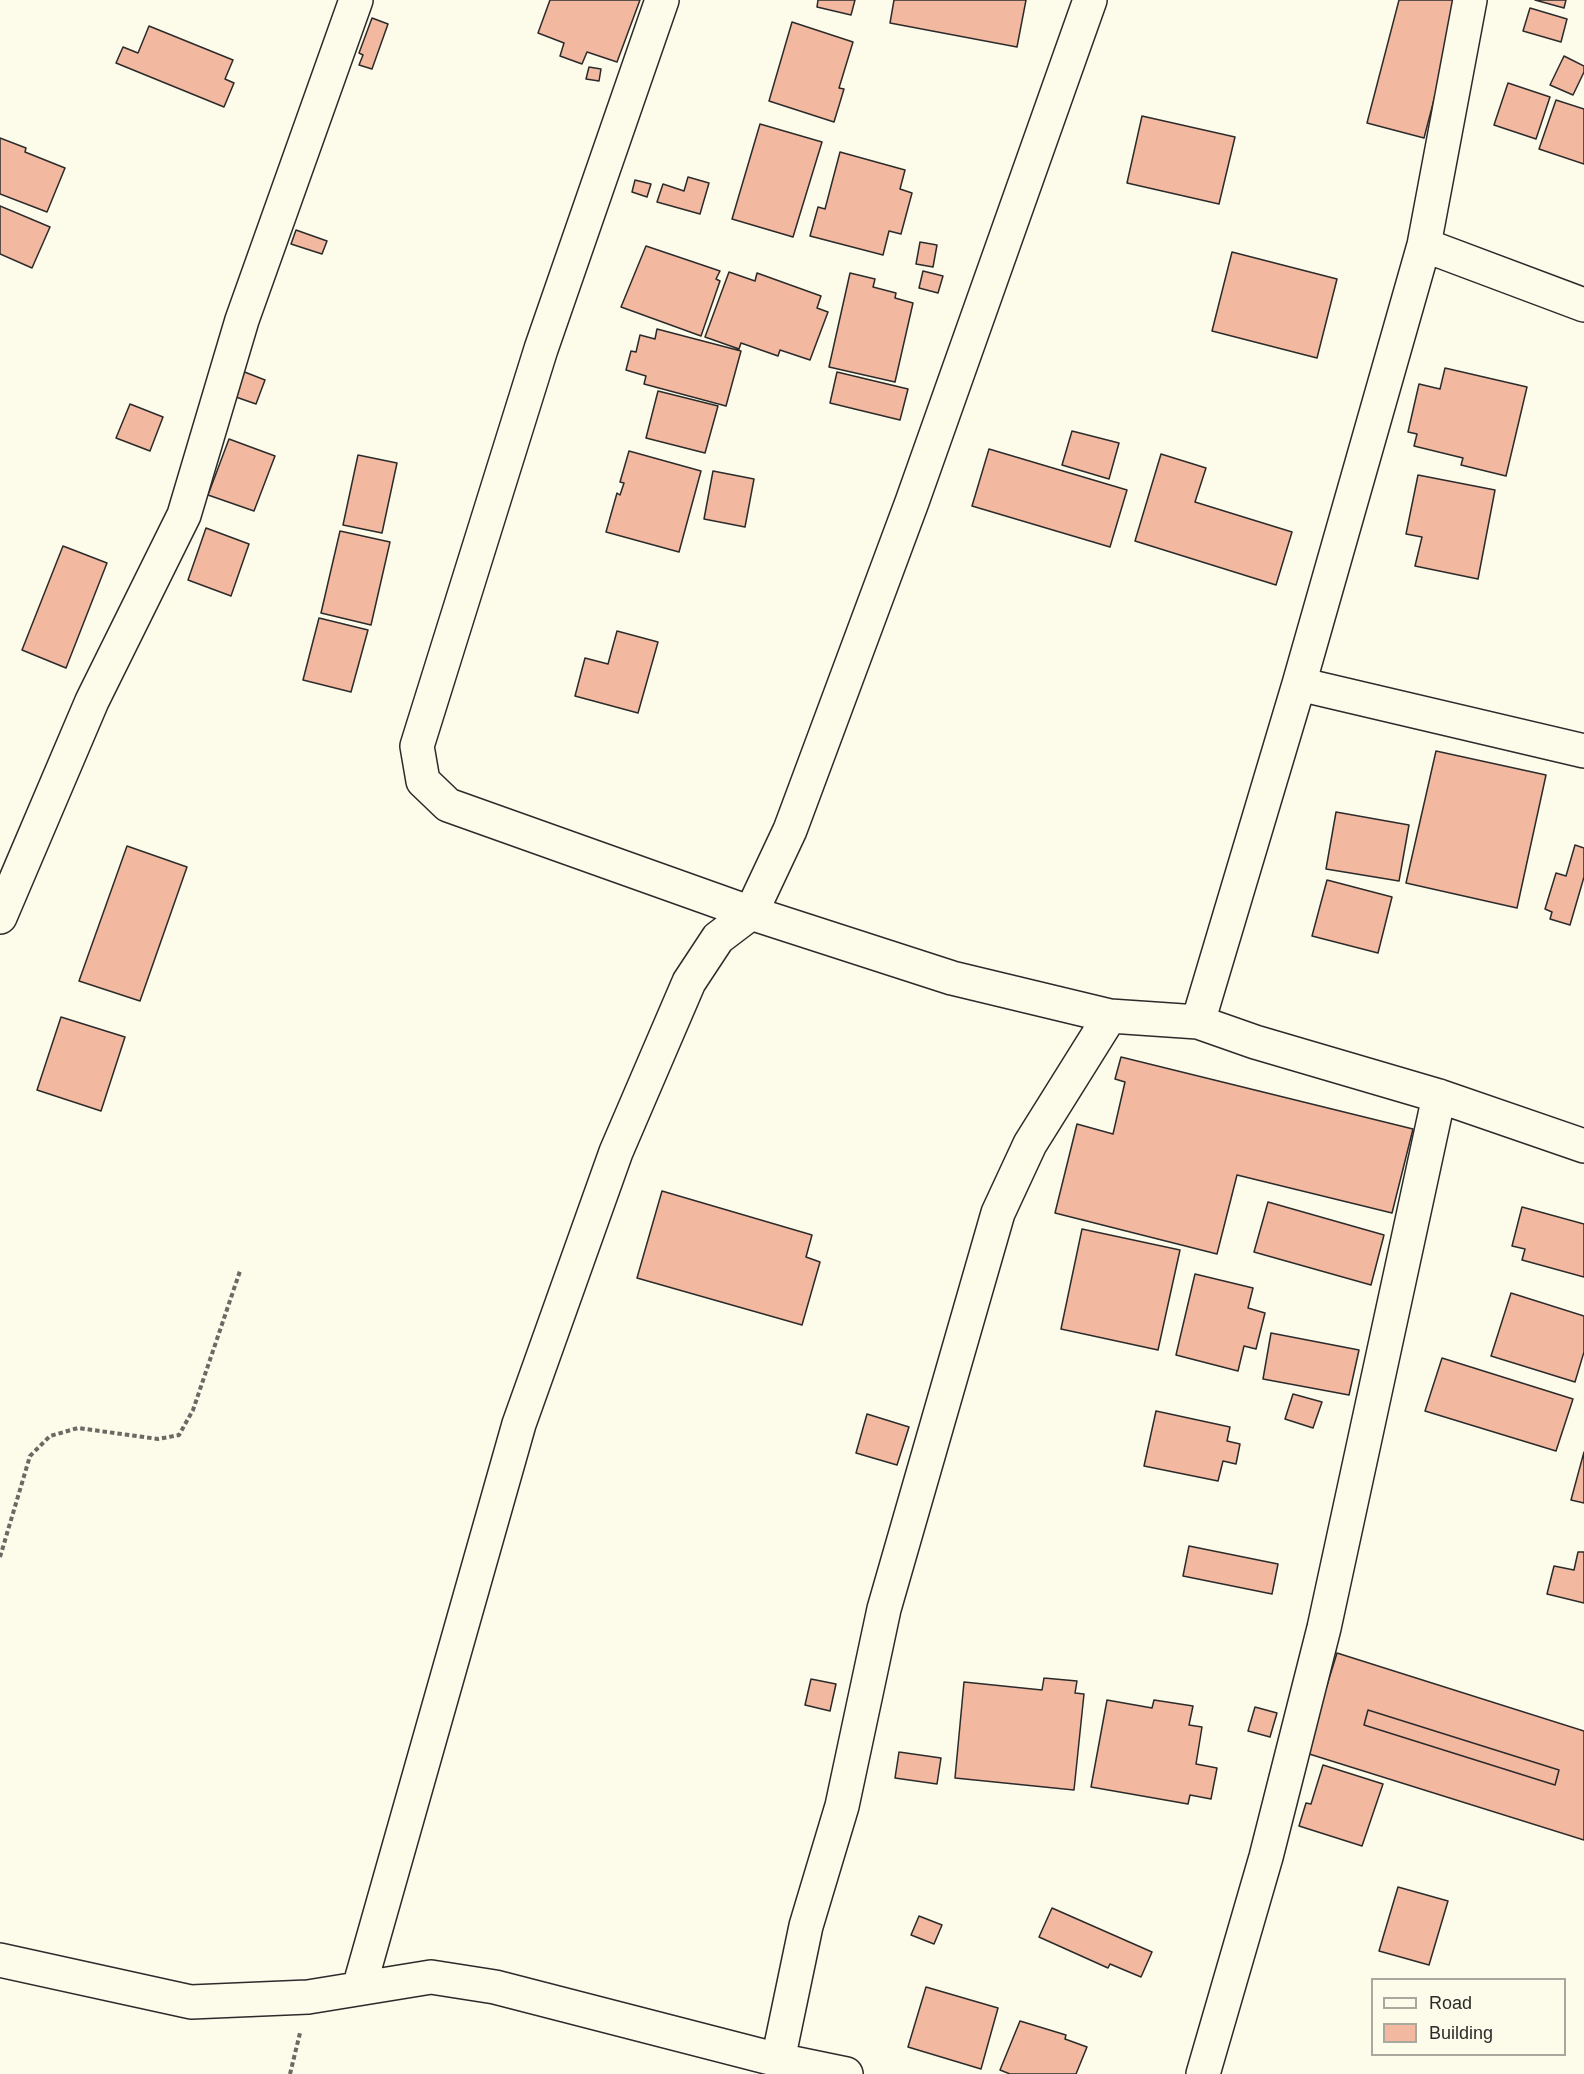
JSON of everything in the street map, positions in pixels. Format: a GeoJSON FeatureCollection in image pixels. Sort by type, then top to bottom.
{"type":"FeatureCollection","features":[{"type":"Feature","properties":{"kind":"street"},"geometry":{"type":"LineString","coordinates":[[0,917],[92,701],[184,515],[242,320],[356,0]]}},
{"type":"Feature","properties":{"kind":"street"},"geometry":{"type":"LineString","coordinates":[[662,0],[541,349],[417,746],[423,781],[448,805],[751,913],[952,978],[1110,1016],[1198,1022],[1255,1042],[1439,1096],[1584,1146]]}},
{"type":"Feature","properties":{"kind":"street"},"geometry":{"type":"LineString","coordinates":[[359,1988],[519,1424],[616,1152],[689,982],[718,938],[751,913],[790,830],[912,502],[1090,0]]}},
{"type":"Feature","properties":{"kind":"street"},"geometry":{"type":"LineString","coordinates":[[1198,1022],[1299,684],[1424,245],[1470,0]]}},
{"type":"Feature","properties":{"kind":"street"},"geometry":{"type":"LineString","coordinates":[[1424,245],[1584,305]]}},
{"type":"Feature","properties":{"kind":"street"},"geometry":{"type":"LineString","coordinates":[[1299,684],[1584,751]]}},
{"type":"Feature","properties":{"kind":"street"},"geometry":{"type":"LineString","coordinates":[[778,2060],[806,1926],[842,1806],[884,1609],[999,1213],[1030,1144],[1110,1016]]}},
{"type":"Feature","properties":{"kind":"street"},"geometry":{"type":"LineString","coordinates":[[1203,2074],[1266,1857],[1324,1628],[1439,1096]]}},
{"type":"Feature","properties":{"kind":"street"},"geometry":{"type":"LineString","coordinates":[[0,1960],[191,2002],[308,1997],[431,1977],[495,1987],[778,2060],[846,2074]]}},
{"type":"Feature","properties":{"kind":"path"},"geometry":{"type":"LineString","coordinates":[[0,1557],[30,1456],[50,1436],[78,1428],[158,1439],[179,1435],[193,1410],[240,1271]]}},
{"type":"Feature","properties":{"kind":"building"},"geometry":{"type":"Polygon","coordinates":[[[550,0],[640,0],[617,62],[587,52],[582,64],[560,56],[564,43],[538,33],[550,0]]]}},
{"type":"Feature","properties":{"kind":"building"},"geometry":{"type":"Polygon","coordinates":[[[818,0],[855,0],[851,15],[817,7],[818,0]]]}},
{"type":"Feature","properties":{"kind":"building"},"geometry":{"type":"Polygon","coordinates":[[[894,0],[1026,0],[1017,47],[890,23],[894,0]]]}},
{"type":"Feature","properties":{"kind":"building"},"geometry":{"type":"Polygon","coordinates":[[[1399,0],[1460,0],[1424,138],[1367,123],[1399,0]]]}},
{"type":"Feature","properties":{"kind":"building"},"geometry":{"type":"Polygon","coordinates":[[[1535,0],[1566,0],[1564,8],[1535,0]]]}},
{"type":"Feature","properties":{"kind":"building"},"geometry":{"type":"Polygon","coordinates":[[[1530,8],[1567,19],[1561,42],[1523,31],[1530,8]]]}},
{"type":"Feature","properties":{"kind":"building"},"geometry":{"type":"Polygon","coordinates":[[[372,18],[388,24],[372,69],[359,65],[363,55],[359,53],[372,18]]]}},
{"type":"Feature","properties":{"kind":"building"},"geometry":{"type":"Polygon","coordinates":[[[792,22],[853,42],[839,88],[844,89],[834,122],[769,101],[792,22]]]}},
{"type":"Feature","properties":{"kind":"building"},"geometry":{"type":"Polygon","coordinates":[[[149,26],[233,60],[225,79],[234,83],[224,107],[116,63],[123,47],[138,53],[149,26]]]}},
{"type":"Feature","properties":{"kind":"building"},"geometry":{"type":"Polygon","coordinates":[[[1564,56],[1584,66],[1584,72],[1573,95],[1550,85],[1564,56]]]}},
{"type":"Feature","properties":{"kind":"building"},"geometry":{"type":"Polygon","coordinates":[[[589,67],[601,69],[599,81],[586,79],[589,67]]]}},
{"type":"Feature","properties":{"kind":"building"},"geometry":{"type":"Polygon","coordinates":[[[1508,83],[1550,97],[1536,139],[1494,125],[1508,83]]]}},
{"type":"Feature","properties":{"kind":"building"},"geometry":{"type":"Polygon","coordinates":[[[1556,100],[1584,109],[1584,164],[1539,149],[1556,100]]]}},
{"type":"Feature","properties":{"kind":"building"},"geometry":{"type":"Polygon","coordinates":[[[1142,116],[1235,137],[1219,204],[1127,183],[1142,116]]]}},
{"type":"Feature","properties":{"kind":"building"},"geometry":{"type":"Polygon","coordinates":[[[760,124],[822,142],[793,237],[732,219],[760,124]]]}},
{"type":"Feature","properties":{"kind":"building"},"geometry":{"type":"Polygon","coordinates":[[[0,138],[26,148],[25,152],[65,168],[47,212],[0,194],[0,138]]]}},
{"type":"Feature","properties":{"kind":"building"},"geometry":{"type":"Polygon","coordinates":[[[840,152],[905,170],[900,189],[912,193],[901,234],[889,231],[883,255],[810,236],[818,207],[825,209],[840,152]]]}},
{"type":"Feature","properties":{"kind":"building"},"geometry":{"type":"Polygon","coordinates":[[[688,177],[709,183],[700,214],[657,202],[663,184],[684,191],[688,177]]]}},
{"type":"Feature","properties":{"kind":"building"},"geometry":{"type":"Polygon","coordinates":[[[635,180],[651,184],[647,197],[632,192],[635,180]]]}},
{"type":"Feature","properties":{"kind":"building"},"geometry":{"type":"Polygon","coordinates":[[[0,206],[50,227],[32,268],[0,254],[0,206]]]}},
{"type":"Feature","properties":{"kind":"building"},"geometry":{"type":"Polygon","coordinates":[[[296,230],[327,241],[322,254],[291,244],[296,230]]]}},
{"type":"Feature","properties":{"kind":"building"},"geometry":{"type":"Polygon","coordinates":[[[920,242],[937,245],[933,267],[916,264],[920,242]]]}},
{"type":"Feature","properties":{"kind":"building"},"geometry":{"type":"Polygon","coordinates":[[[646,246],[720,271],[716,279],[720,281],[701,336],[621,307],[646,246]]]}},
{"type":"Feature","properties":{"kind":"building"},"geometry":{"type":"Polygon","coordinates":[[[1232,252],[1337,279],[1317,358],[1212,331],[1232,252]]]}},
{"type":"Feature","properties":{"kind":"building"},"geometry":{"type":"Polygon","coordinates":[[[923,271],[943,276],[938,293],[919,288],[923,271]]]}},
{"type":"Feature","properties":{"kind":"building"},"geometry":{"type":"Polygon","coordinates":[[[729,272],[755,281],[757,273],[821,296],[817,308],[828,312],[810,360],[780,350],[778,356],[741,343],[739,349],[705,337],[729,272]]]}},
{"type":"Feature","properties":{"kind":"building"},"geometry":{"type":"Polygon","coordinates":[[[850,273],[875,279],[873,287],[896,293],[895,298],[913,303],[895,382],[829,367],[850,273]]]}},
{"type":"Feature","properties":{"kind":"building"},"geometry":{"type":"Polygon","coordinates":[[[657,329],[741,351],[726,406],[644,384],[646,376],[626,370],[631,351],[636,352],[640,335],[655,339],[657,329]]]}},
{"type":"Feature","properties":{"kind":"building"},"geometry":{"type":"Polygon","coordinates":[[[1445,368],[1527,387],[1506,476],[1461,465],[1463,458],[1414,446],[1417,434],[1408,432],[1419,384],[1440,389],[1445,368]]]}},
{"type":"Feature","properties":{"kind":"building"},"geometry":{"type":"Polygon","coordinates":[[[242,371],[265,380],[256,404],[233,396],[242,371]]]}},
{"type":"Feature","properties":{"kind":"building"},"geometry":{"type":"Polygon","coordinates":[[[837,372],[908,389],[900,420],[830,403],[837,372]]]}},
{"type":"Feature","properties":{"kind":"building"},"geometry":{"type":"Polygon","coordinates":[[[658,391],[718,406],[705,453],[646,438],[658,391]]]}},
{"type":"Feature","properties":{"kind":"building"},"geometry":{"type":"Polygon","coordinates":[[[130,404],[163,417],[150,451],[116,438],[130,404]]]}},
{"type":"Feature","properties":{"kind":"building"},"geometry":{"type":"Polygon","coordinates":[[[1072,431],[1119,443],[1109,479],[1062,465],[1072,431]]]}},
{"type":"Feature","properties":{"kind":"building"},"geometry":{"type":"Polygon","coordinates":[[[229,439],[275,456],[254,511],[208,495],[229,439]]]}},
{"type":"Feature","properties":{"kind":"building"},"geometry":{"type":"Polygon","coordinates":[[[989,449],[1127,490],[1110,547],[972,506],[989,449]]]}},
{"type":"Feature","properties":{"kind":"building"},"geometry":{"type":"Polygon","coordinates":[[[629,451],[701,471],[679,552],[606,532],[617,493],[620,495],[624,483],[620,482],[629,451]]]}},
{"type":"Feature","properties":{"kind":"building"},"geometry":{"type":"Polygon","coordinates":[[[1161,454],[1206,468],[1195,502],[1292,532],[1276,585],[1135,541],[1161,454]]]}},
{"type":"Feature","properties":{"kind":"building"},"geometry":{"type":"Polygon","coordinates":[[[358,455],[397,463],[382,533],[343,525],[358,455]]]}},
{"type":"Feature","properties":{"kind":"building"},"geometry":{"type":"Polygon","coordinates":[[[713,471],[754,479],[745,527],[704,519],[713,471]]]}},
{"type":"Feature","properties":{"kind":"building"},"geometry":{"type":"Polygon","coordinates":[[[1418,475],[1495,490],[1478,579],[1415,566],[1422,537],[1406,534],[1418,475]]]}},
{"type":"Feature","properties":{"kind":"building"},"geometry":{"type":"Polygon","coordinates":[[[206,528],[249,544],[231,596],[188,580],[206,528]]]}},
{"type":"Feature","properties":{"kind":"building"},"geometry":{"type":"Polygon","coordinates":[[[340,531],[390,542],[371,625],[321,613],[340,531]]]}},
{"type":"Feature","properties":{"kind":"building"},"geometry":{"type":"Polygon","coordinates":[[[63,546],[107,563],[66,668],[22,650],[63,546]]]}},
{"type":"Feature","properties":{"kind":"building"},"geometry":{"type":"Polygon","coordinates":[[[319,618],[368,630],[351,692],[303,680],[319,618]]]}},
{"type":"Feature","properties":{"kind":"building"},"geometry":{"type":"Polygon","coordinates":[[[617,631],[658,642],[638,713],[575,696],[585,658],[608,664],[617,631]]]}},
{"type":"Feature","properties":{"kind":"building"},"geometry":{"type":"Polygon","coordinates":[[[1436,751],[1546,775],[1517,908],[1406,883],[1436,751]]]}},
{"type":"Feature","properties":{"kind":"building"},"geometry":{"type":"Polygon","coordinates":[[[1336,812],[1409,825],[1399,881],[1326,869],[1336,812]]]}},
{"type":"Feature","properties":{"kind":"building"},"geometry":{"type":"Polygon","coordinates":[[[1575,845],[1584,848],[1584,877],[1570,925],[1550,919],[1552,912],[1545,909],[1556,873],[1566,876],[1575,845]]]}},
{"type":"Feature","properties":{"kind":"building"},"geometry":{"type":"Polygon","coordinates":[[[127,846],[187,867],[140,1001],[79,981],[127,846]]]}},
{"type":"Feature","properties":{"kind":"building"},"geometry":{"type":"Polygon","coordinates":[[[1327,880],[1392,897],[1378,953],[1312,936],[1327,880]]]}},
{"type":"Feature","properties":{"kind":"building"},"geometry":{"type":"Polygon","coordinates":[[[61,1017],[125,1037],[101,1111],[37,1090],[61,1017]]]}},
{"type":"Feature","properties":{"kind":"building"},"geometry":{"type":"Polygon","coordinates":[[[1121,1057],[1413,1129],[1392,1213],[1237,1175],[1217,1254],[1055,1213],[1077,1124],[1113,1134],[1125,1082],[1115,1079],[1121,1057]]]}},
{"type":"Feature","properties":{"kind":"building"},"geometry":{"type":"Polygon","coordinates":[[[662,1191],[812,1235],[806,1257],[820,1262],[802,1325],[637,1278],[662,1191]]]}},
{"type":"Feature","properties":{"kind":"building"},"geometry":{"type":"Polygon","coordinates":[[[1268,1202],[1384,1235],[1371,1285],[1254,1252],[1268,1202]]]}},
{"type":"Feature","properties":{"kind":"building"},"geometry":{"type":"Polygon","coordinates":[[[1522,1207],[1584,1224],[1584,1277],[1522,1260],[1525,1249],[1512,1246],[1522,1207]]]}},
{"type":"Feature","properties":{"kind":"building"},"geometry":{"type":"Polygon","coordinates":[[[1082,1229],[1180,1250],[1158,1350],[1061,1329],[1082,1229]]]}},
{"type":"Feature","properties":{"kind":"building"},"geometry":{"type":"Polygon","coordinates":[[[1195,1274],[1253,1288],[1248,1308],[1265,1313],[1256,1349],[1244,1346],[1238,1371],[1176,1355],[1195,1274]]]}},
{"type":"Feature","properties":{"kind":"building"},"geometry":{"type":"Polygon","coordinates":[[[1511,1293],[1584,1316],[1584,1352],[1575,1382],[1491,1356],[1511,1293]]]}},
{"type":"Feature","properties":{"kind":"building"},"geometry":{"type":"Polygon","coordinates":[[[1271,1333],[1359,1350],[1349,1395],[1263,1379],[1271,1333]]]}},
{"type":"Feature","properties":{"kind":"building"},"geometry":{"type":"Polygon","coordinates":[[[1442,1358],[1573,1399],[1556,1451],[1425,1411],[1442,1358]]]}},
{"type":"Feature","properties":{"kind":"building"},"geometry":{"type":"Polygon","coordinates":[[[1293,1394],[1322,1402],[1313,1428],[1285,1419],[1293,1394]]]}},
{"type":"Feature","properties":{"kind":"building"},"geometry":{"type":"Polygon","coordinates":[[[1156,1411],[1230,1427],[1227,1441],[1240,1444],[1236,1464],[1223,1461],[1218,1481],[1144,1466],[1156,1411]]]}},
{"type":"Feature","properties":{"kind":"building"},"geometry":{"type":"Polygon","coordinates":[[[867,1414],[909,1427],[897,1465],[856,1453],[867,1414]]]}},
{"type":"Feature","properties":{"kind":"building"},"geometry":{"type":"Polygon","coordinates":[[[1584,1452],[1584,1503],[1571,1500],[1584,1452]]]}},
{"type":"Feature","properties":{"kind":"building"},"geometry":{"type":"Polygon","coordinates":[[[1189,1546],[1278,1564],[1272,1594],[1183,1576],[1189,1546]]]}},
{"type":"Feature","properties":{"kind":"building"},"geometry":{"type":"Polygon","coordinates":[[[1578,1552],[1584,1552],[1584,1603],[1547,1594],[1554,1566],[1574,1570],[1578,1552]]]}},
{"type":"Feature","properties":{"kind":"building"},"geometry":{"type":"Polygon","coordinates":[[[1337,1653],[1584,1731],[1584,1840],[1306,1753],[1337,1653]],[[1368,1710],[1364,1725],[1555,1785],[1559,1770],[1368,1710]]]}},
{"type":"Feature","properties":{"kind":"building"},"geometry":{"type":"Polygon","coordinates":[[[1044,1678],[1077,1681],[1075,1693],[1084,1694],[1074,1790],[955,1778],[964,1682],[1042,1690],[1044,1678]]]}},
{"type":"Feature","properties":{"kind":"building"},"geometry":{"type":"Polygon","coordinates":[[[811,1679],[836,1684],[830,1711],[805,1705],[811,1679]]]}},
{"type":"Feature","properties":{"kind":"building"},"geometry":{"type":"Polygon","coordinates":[[[1107,1700],[1152,1708],[1154,1700],[1193,1706],[1189,1725],[1202,1727],[1196,1764],[1217,1768],[1211,1799],[1190,1795],[1188,1804],[1091,1787],[1107,1700]]]}},
{"type":"Feature","properties":{"kind":"building"},"geometry":{"type":"Polygon","coordinates":[[[1255,1707],[1277,1713],[1270,1737],[1248,1731],[1255,1707]]]}},
{"type":"Feature","properties":{"kind":"building"},"geometry":{"type":"Polygon","coordinates":[[[1368,1710],[1559,1770],[1555,1785],[1364,1725],[1368,1710]]]}},
{"type":"Feature","properties":{"kind":"building"},"geometry":{"type":"Polygon","coordinates":[[[899,1752],[941,1758],[937,1784],[895,1778],[899,1752]]]}},
{"type":"Feature","properties":{"kind":"building"},"geometry":{"type":"Polygon","coordinates":[[[1323,1765],[1383,1784],[1362,1846],[1299,1826],[1306,1803],[1311,1804],[1323,1765]]]}},
{"type":"Feature","properties":{"kind":"building"},"geometry":{"type":"Polygon","coordinates":[[[1398,1887],[1448,1901],[1429,1965],[1379,1951],[1398,1887]]]}},
{"type":"Feature","properties":{"kind":"building"},"geometry":{"type":"Polygon","coordinates":[[[1052,1908],[1152,1952],[1141,1977],[1110,1964],[1108,1968],[1039,1937],[1052,1908]]]}},
{"type":"Feature","properties":{"kind":"building"},"geometry":{"type":"Polygon","coordinates":[[[919,1916],[942,1925],[934,1944],[911,1935],[919,1916]]]}},
{"type":"Feature","properties":{"kind":"building"},"geometry":{"type":"Polygon","coordinates":[[[926,1987],[998,2008],[981,2069],[908,2047],[926,1987]]]}},
{"type":"Feature","properties":{"kind":"building"},"geometry":{"type":"Polygon","coordinates":[[[1020,2021],[1066,2035],[1065,2039],[1087,2047],[1076,2074],[1010,2074],[1000,2070],[1020,2021]]]}}]}
